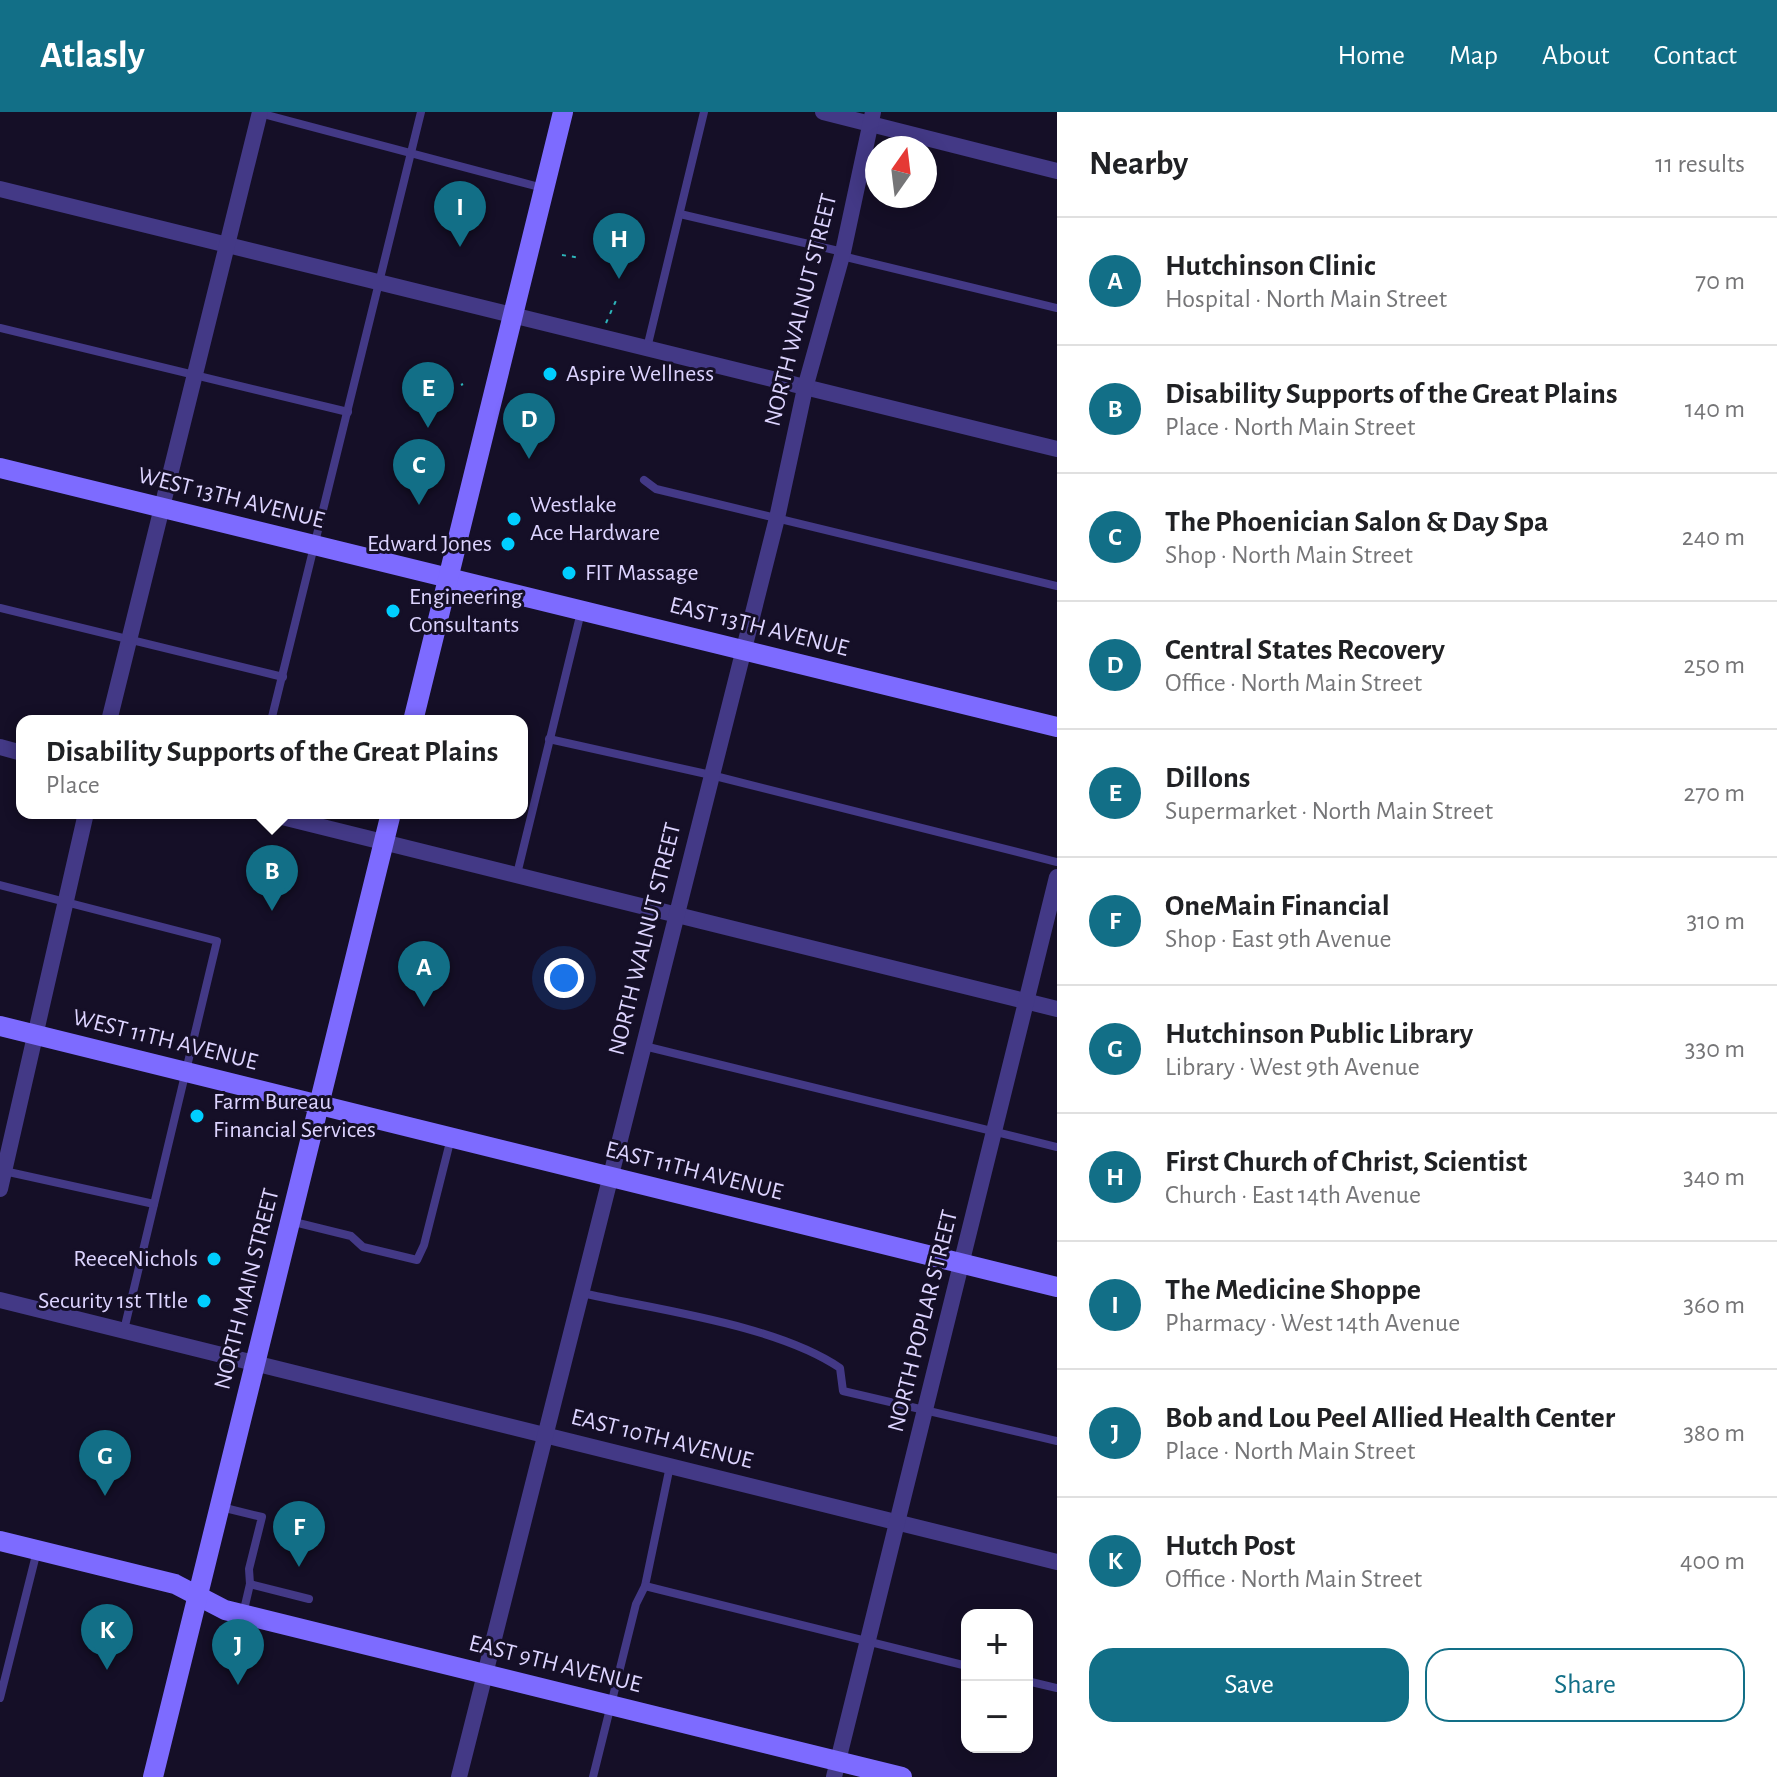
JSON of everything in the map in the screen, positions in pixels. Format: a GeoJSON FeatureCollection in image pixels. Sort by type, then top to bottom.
{"type":"FeatureCollection","features":[{"type":"Feature","properties":{"kind":"street"},"geometry":{"type":"LineString","coordinates":[[110,715],[258,112]]}},
{"type":"Feature","properties":{"kind":"street"},"geometry":{"type":"LineString","coordinates":[[415,715],[563,112]]}},
{"type":"Feature","properties":{"kind":"street"},"geometry":{"type":"LineString","coordinates":[[823,112],[871,118],[1057,171]]}},
{"type":"Feature","properties":{"kind":"street","name":"NORTH WALNUT STREET"},"geometry":{"type":"LineString","coordinates":[[459,1777],[777,518],[805,388],[842,254],[871,118]]}},
{"type":"Feature","properties":{"kind":"street"},"geometry":{"type":"LineString","coordinates":[[0,189],[1057,449]]}},
{"type":"Feature","properties":{"kind":"street","name":"WEST 13TH AVENUE"},"geometry":{"type":"LineString","coordinates":[[0,468],[449,578]]}},
{"type":"Feature","properties":{"kind":"street","name":"EAST 13TH AVENUE"},"geometry":{"type":"LineString","coordinates":[[449,578],[1057,727]]}},
{"type":"Feature","properties":{"kind":"street"},"geometry":{"type":"LineString","coordinates":[[0,1189],[85,819]]}},
{"type":"Feature","properties":{"kind":"street"},"geometry":{"type":"LineString","coordinates":[[290,819],[1057,1009]]}},
{"type":"Feature","properties":{"kind":"street","name":"NORTH MAIN STREET"},"geometry":{"type":"LineString","coordinates":[[153,1777],[389,819]]}},
{"type":"Feature","properties":{"kind":"street","name":"NORTH POPLAR STREET"},"geometry":{"type":"LineString","coordinates":[[836,1769],[1057,877]]}},
{"type":"Feature","properties":{"kind":"street","name":"WEST 11TH AVENUE"},"geometry":{"type":"LineString","coordinates":[[0,1026],[319,1105]]}},
{"type":"Feature","properties":{"kind":"street","name":"EAST 11TH AVENUE"},"geometry":{"type":"LineString","coordinates":[[319,1105],[1057,1287]]}},
{"type":"Feature","properties":{"kind":"street","name":"EAST 10TH AVENUE"},"geometry":{"type":"LineString","coordinates":[[0,1300],[1057,1562]]}},
{"type":"Feature","properties":{"kind":"street","name":"EAST 9TH AVENUE"},"geometry":{"type":"LineString","coordinates":[[0,1541],[175,1584],[243,1614],[612,1705],[836,1769],[902,1777]]}},
{"type":"Feature","properties":{"kind":"lane"},"geometry":{"type":"LineString","coordinates":[[258,112],[544,188]]}},
{"type":"Feature","properties":{"kind":"lane"},"geometry":{"type":"LineString","coordinates":[[273,715],[421,112]]}},
{"type":"Feature","properties":{"kind":"lane"},"geometry":{"type":"LineString","coordinates":[[647,348],[704,112]]}},
{"type":"Feature","properties":{"kind":"lane"},"geometry":{"type":"LineString","coordinates":[[680,214],[1057,308]]}},
{"type":"Feature","properties":{"kind":"lane"},"geometry":{"type":"LineString","coordinates":[[0,328],[348,412]]}},
{"type":"Feature","properties":{"kind":"lane"},"geometry":{"type":"LineString","coordinates":[[644,480],[656,489],[1057,586]]}},
{"type":"Feature","properties":{"kind":"lane"},"geometry":{"type":"LineString","coordinates":[[0,608],[283,677]]}},
{"type":"Feature","properties":{"kind":"lane"},"geometry":{"type":"LineString","coordinates":[[517,874],[582,611]]}},
{"type":"Feature","properties":{"kind":"lane"},"geometry":{"type":"LineString","coordinates":[[549,739],[711,775],[1057,862]]}},
{"type":"Feature","properties":{"kind":"lane"},"geometry":{"type":"LineString","coordinates":[[0,885],[217,941],[124,1331]]}},
{"type":"Feature","properties":{"kind":"lane"},"geometry":{"type":"LineString","coordinates":[[643,1046],[1057,1147]]}},
{"type":"Feature","properties":{"kind":"lane"},"geometry":{"type":"LineString","coordinates":[[290,1221],[351,1236],[363,1247],[417,1260],[424,1245],[451,1137]]}},
{"type":"Feature","properties":{"kind":"lane"},"geometry":{"type":"LineString","coordinates":[[4,1171],[154,1204]]}},
{"type":"Feature","properties":{"kind":"lane"},"geometry":{"type":"LineString","coordinates":[[582,1293],[765,1334],[809,1348],[840,1368],[843,1391],[1057,1441]]}},
{"type":"Feature","properties":{"kind":"lane"},"geometry":{"type":"LineString","coordinates":[[593,1777],[636,1604],[645,1586],[670,1466]]}},
{"type":"Feature","properties":{"kind":"lane"},"geometry":{"type":"LineString","coordinates":[[220,1507],[262,1517],[249,1569],[250,1584],[243,1614]]}},
{"type":"Feature","properties":{"kind":"lane"},"geometry":{"type":"LineString","coordinates":[[0,1698],[37,1550]]}},
{"type":"Feature","properties":{"kind":"lane"},"geometry":{"type":"LineString","coordinates":[[250,1584],[309,1599]]}},
{"type":"Feature","properties":{"kind":"lane"},"geometry":{"type":"LineString","coordinates":[[645,1586],[961,1664]]}},
{"type":"Feature","properties":{"kind":"lane"},"geometry":{"type":"LineString","coordinates":[[1033,1682],[1057,1688]]}},
{"type":"Feature","properties":{"kind":"path"},"geometry":{"type":"LineString","coordinates":[[562,255],[581,258]]}},
{"type":"Feature","properties":{"kind":"path"},"geometry":{"type":"LineString","coordinates":[[602,337],[609,311],[618,296]]}},
{"type":"Feature","properties":{"kind":"place","name":"The Medicine Shoppe"},"geometry":{"type":"Point","coordinates":[460,247]}},
{"type":"Feature","properties":{"kind":"place","name":"First Church of Christ, Scientist"},"geometry":{"type":"Point","coordinates":[619,279]}},
{"type":"Feature","properties":{"kind":"place","name":"Aspire Wellness"},"geometry":{"type":"Point","coordinates":[550,374]}},
{"type":"Feature","properties":{"kind":"place","name":"Dillons"},"geometry":{"type":"Point","coordinates":[428,428]}},
{"type":"Feature","properties":{"kind":"place","name":"Central States Recovery"},"geometry":{"type":"Point","coordinates":[529,459]}},
{"type":"Feature","properties":{"kind":"place","name":"The Phoenician Salon & Day Spa"},"geometry":{"type":"Point","coordinates":[419,505]}},
{"type":"Feature","properties":{"kind":"place","name":"Westlake Ace Hardware"},"geometry":{"type":"Point","coordinates":[514,519]}},
{"type":"Feature","properties":{"kind":"place","name":"Edward Jones"},"geometry":{"type":"Point","coordinates":[508,544]}},
{"type":"Feature","properties":{"kind":"place","name":"FIT Massage"},"geometry":{"type":"Point","coordinates":[569,573]}},
{"type":"Feature","properties":{"kind":"place","name":"Engineering Consultants"},"geometry":{"type":"Point","coordinates":[393,611]}},
{"type":"Feature","properties":{"kind":"place","name":"Disability Supports of the Great Plains"},"geometry":{"type":"Point","coordinates":[272,911]}},
{"type":"Feature","properties":{"kind":"place","name":"Hutchinson Clinic"},"geometry":{"type":"Point","coordinates":[424,1007]}},
{"type":"Feature","properties":{"kind":"place","name":"Farm Bureau Financial Services"},"geometry":{"type":"Point","coordinates":[197,1116]}},
{"type":"Feature","properties":{"kind":"place","name":"ReeceNichols"},"geometry":{"type":"Point","coordinates":[214,1259]}},
{"type":"Feature","properties":{"kind":"place","name":"Security 1st TItle"},"geometry":{"type":"Point","coordinates":[204,1301]}},
{"type":"Feature","properties":{"kind":"place","name":"Hutchinson Public Library"},"geometry":{"type":"Point","coordinates":[105,1496]}},
{"type":"Feature","properties":{"kind":"place","name":"OneMain Financial"},"geometry":{"type":"Point","coordinates":[299,1567]}},
{"type":"Feature","properties":{"kind":"place","name":"Hutch Post"},"geometry":{"type":"Point","coordinates":[107,1670]}},
{"type":"Feature","properties":{"kind":"place","name":"Bob and Lou Peel Allied Health Center"},"geometry":{"type":"Point","coordinates":[238,1685]}}]}
